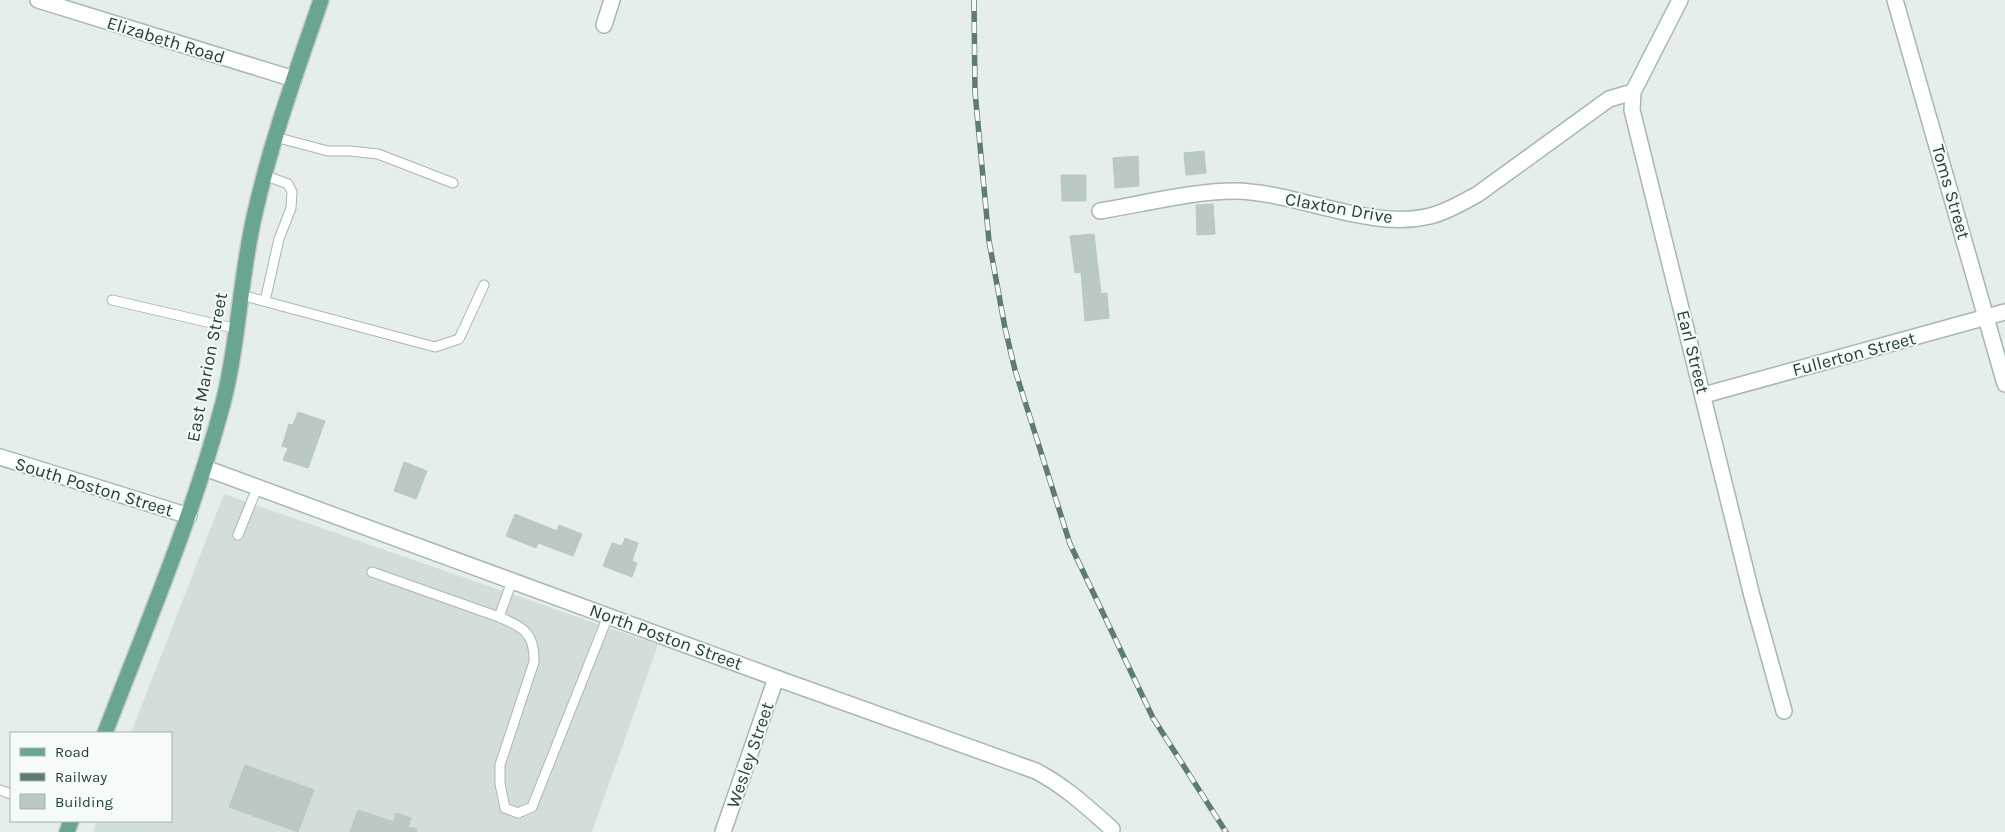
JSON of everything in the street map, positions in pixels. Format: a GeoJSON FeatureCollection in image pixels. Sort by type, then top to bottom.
{"type":"FeatureCollection","features":[{"type":"Feature","properties":{"kind":"main road","name":"East Marion Street"},"geometry":{"type":"LineString","coordinates":[[105,732],[189,516],[205,468],[224,400],[254,215],[276,136],[321,0]]}},
{"type":"Feature","properties":{"kind":"street","name":"Elizabeth Road"},"geometry":{"type":"LineString","coordinates":[[38,0],[294,79]]}},
{"type":"Feature","properties":{"kind":"street"},"geometry":{"type":"LineString","coordinates":[[604,25],[612,0]]}},
{"type":"Feature","properties":{"kind":"street","name":"Earl Street"},"geometry":{"type":"LineString","coordinates":[[1680,0],[1633,92],[1632,110],[1704,395],[1752,596],[1784,711]]}},
{"type":"Feature","properties":{"kind":"street","name":"Toms Street"},"geometry":{"type":"LineString","coordinates":[[1895,0],[2005,384]]}},
{"type":"Feature","properties":{"kind":"street","name":"Claxton Drive"},"geometry":{"type":"LineString","coordinates":[[1100,211],[1185,196],[1235,191],[1291,198],[1360,215],[1411,219],[1430,216],[1478,194],[1609,100],[1633,92]]}},
{"type":"Feature","properties":{"kind":"street","name":"Fullerton Street"},"geometry":{"type":"LineString","coordinates":[[1704,395],[2005,312]]}},
{"type":"Feature","properties":{"kind":"street","name":"South Poston Street"},"geometry":{"type":"LineString","coordinates":[[0,457],[189,516]]}},
{"type":"Feature","properties":{"kind":"street","name":"North Poston Street"},"geometry":{"type":"LineString","coordinates":[[205,468],[776,678],[1036,771],[1067,789],[1114,831]]}},
{"type":"Feature","properties":{"kind":"street","name":"Wesley Street"},"geometry":{"type":"LineString","coordinates":[[723,832],[776,678]]}},
{"type":"Feature","properties":{"kind":"lane"},"geometry":{"type":"LineString","coordinates":[[276,136],[328,151],[378,154],[453,183]]}},
{"type":"Feature","properties":{"kind":"lane"},"geometry":{"type":"LineString","coordinates":[[264,175],[288,184],[292,192],[291,208],[279,239],[265,301]]}},
{"type":"Feature","properties":{"kind":"lane"},"geometry":{"type":"LineString","coordinates":[[241,295],[435,347],[459,340],[484,285]]}},
{"type":"Feature","properties":{"kind":"lane"},"geometry":{"type":"LineString","coordinates":[[112,300],[237,329]]}},
{"type":"Feature","properties":{"kind":"lane"},"geometry":{"type":"LineString","coordinates":[[238,535],[257,488]]}},
{"type":"Feature","properties":{"kind":"lane"},"geometry":{"type":"LineString","coordinates":[[372,572],[499,617],[516,624],[526,631],[534,646],[534,662],[500,765],[500,784],[505,808],[518,812],[532,807],[608,616]]}},
{"type":"Feature","properties":{"kind":"lane"},"geometry":{"type":"LineString","coordinates":[[499,617],[512,581]]}},
{"type":"Feature","properties":{"kind":"shaded area"},"geometry":{"type":"Polygon","coordinates":[[[224,494],[658,645],[592,832],[93,832],[97,822],[172,822],[172,732],[131,732],[224,494]]]}},
{"type":"Feature","properties":{"kind":"building"},"geometry":{"type":"Polygon","coordinates":[[[1204,151],[1206,173],[1186,175],[1184,153],[1204,151]]]}},
{"type":"Feature","properties":{"kind":"building"},"geometry":{"type":"Polygon","coordinates":[[[1138,156],[1139,186],[1115,188],[1113,158],[1138,156]]]}},
{"type":"Feature","properties":{"kind":"building"},"geometry":{"type":"Polygon","coordinates":[[[1061,175],[1086,175],[1086,201],[1062,201],[1061,175]]]}},
{"type":"Feature","properties":{"kind":"building"},"geometry":{"type":"Polygon","coordinates":[[[1213,204],[1215,234],[1197,235],[1196,205],[1213,204]]]}},
{"type":"Feature","properties":{"kind":"building"},"geometry":{"type":"Polygon","coordinates":[[[1094,234],[1101,294],[1107,293],[1109,318],[1085,321],[1081,272],[1075,273],[1070,236],[1094,234]]]}},
{"type":"Feature","properties":{"kind":"building"},"geometry":{"type":"Polygon","coordinates":[[[298,412],[325,421],[308,468],[283,460],[288,448],[282,446],[289,424],[293,425],[298,412]]]}},
{"type":"Feature","properties":{"kind":"building"},"geometry":{"type":"Polygon","coordinates":[[[404,462],[427,471],[416,499],[394,491],[404,462]]]}},
{"type":"Feature","properties":{"kind":"building"},"geometry":{"type":"Polygon","coordinates":[[[515,514],[557,531],[559,525],[582,534],[573,556],[538,543],[536,548],[506,536],[515,514]]]}},
{"type":"Feature","properties":{"kind":"building"},"geometry":{"type":"Polygon","coordinates":[[[625,538],[638,543],[632,561],[637,563],[632,577],[603,566],[612,543],[622,546],[625,538]]]}},
{"type":"Feature","properties":{"kind":"building"},"geometry":{"type":"Polygon","coordinates":[[[245,765],[314,790],[298,832],[229,807],[245,765]]]}},
{"type":"Feature","properties":{"kind":"building"},"geometry":{"type":"Polygon","coordinates":[[[358,810],[394,822],[396,813],[411,818],[408,827],[417,829],[416,832],[350,832],[358,810]]]}},
{"type":"Feature","properties":{"kind":"railway"},"geometry":{"type":"LineString","coordinates":[[974,0],[975,92],[989,241],[1005,328],[1015,370],[1070,544],[1153,718],[1226,832]]}}]}
